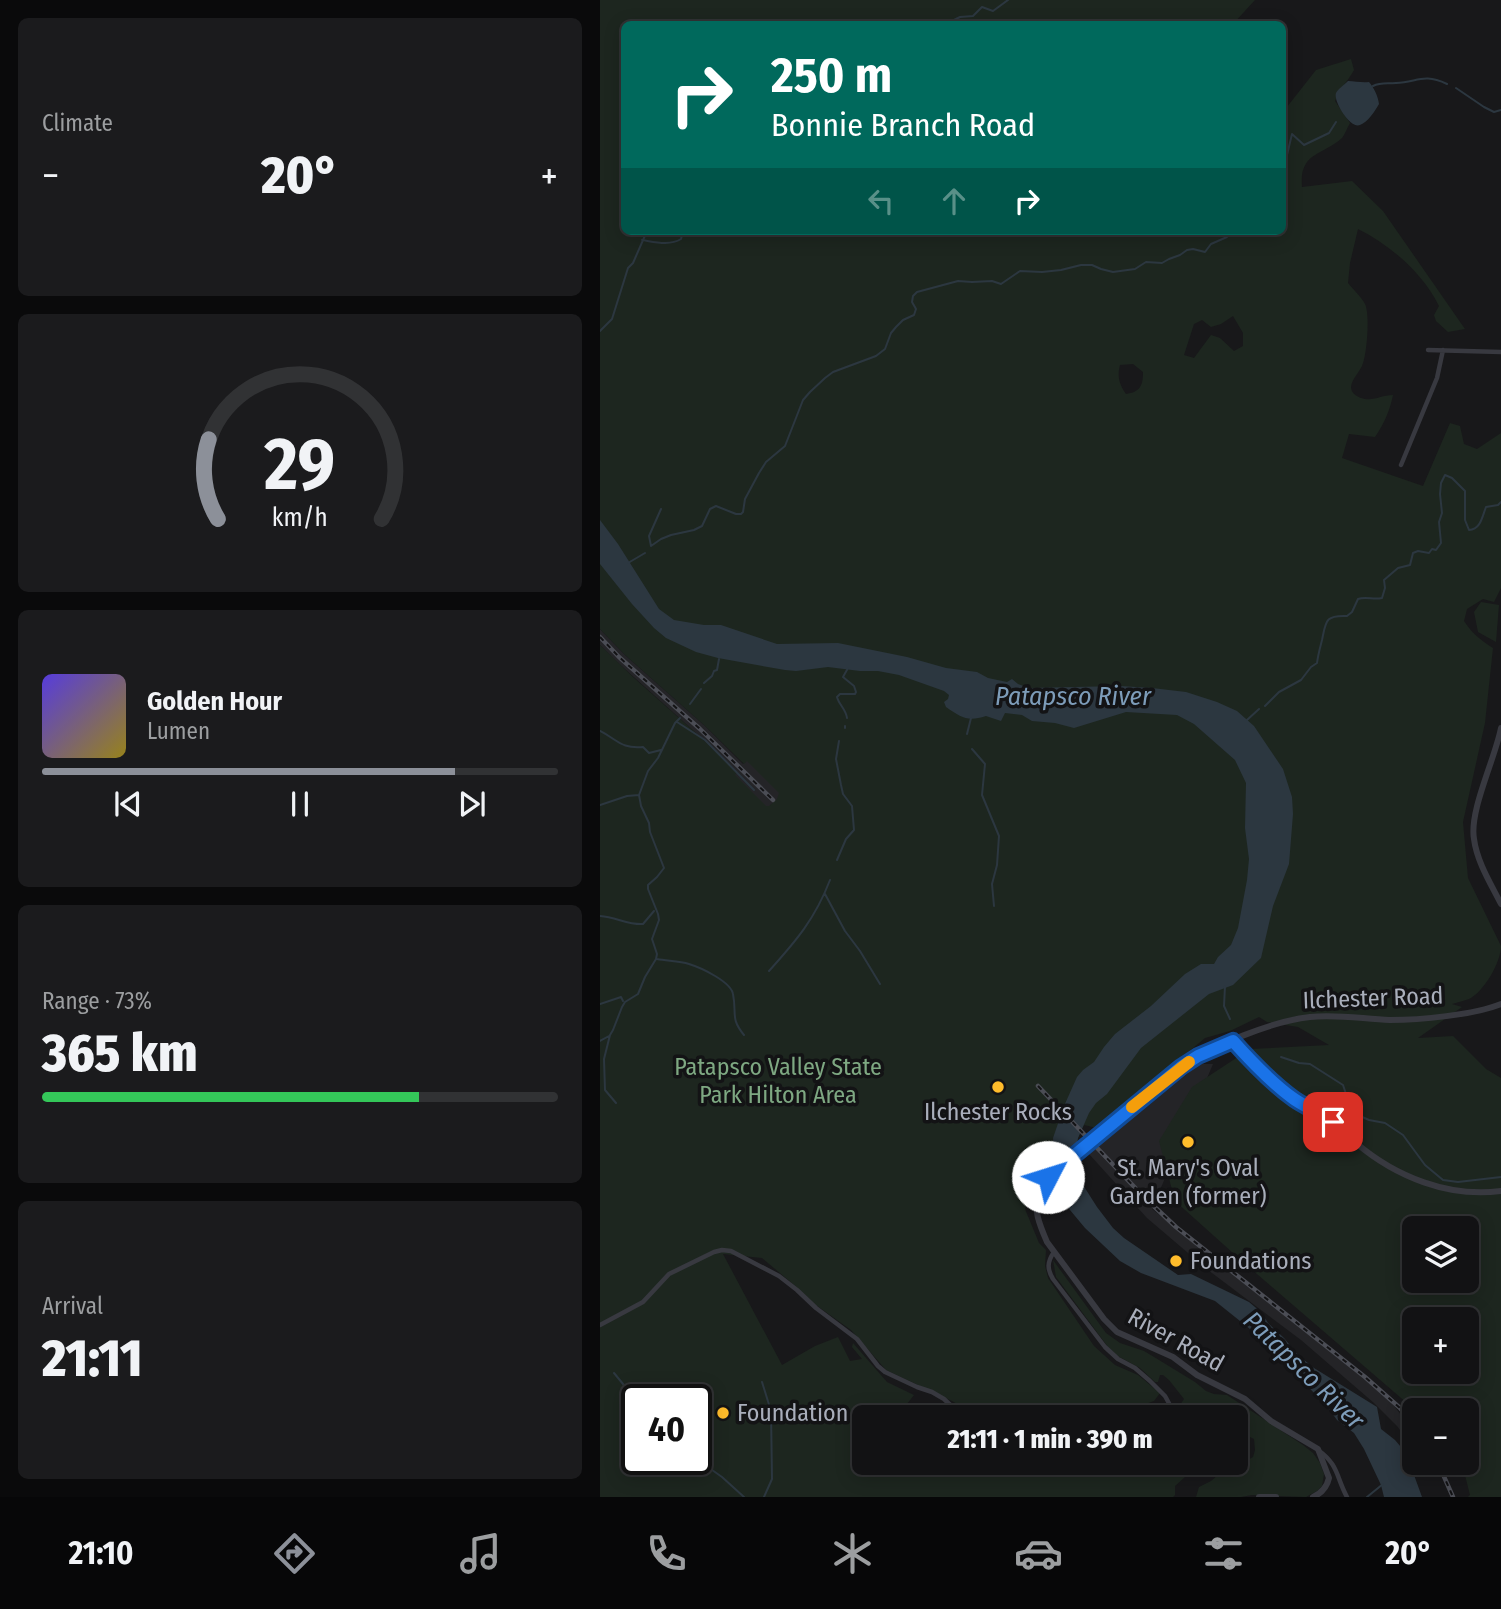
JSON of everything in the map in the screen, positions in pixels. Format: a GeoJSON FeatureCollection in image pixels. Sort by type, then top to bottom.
{"type":"FeatureCollection","features":[{"type":"Feature","properties":{"kind":"street"},"geometry":{"type":"LineString","coordinates":[[1428,350],[1501,352]]}},
{"type":"Feature","properties":{"kind":"street"},"geometry":{"type":"LineString","coordinates":[[1401,466],[1437,378],[1443,350]]}},
{"type":"Feature","properties":{"kind":"street"},"geometry":{"type":"LineString","coordinates":[[1501,729],[1477,806],[1473,831],[1477,852],[1501,904]]}},
{"type":"Feature","properties":{"kind":"street","name":"Ilchester Road"},"geometry":{"type":"LineString","coordinates":[[1044,1180],[1181,1067],[1198,1056],[1233,1041],[1287,1021],[1309,1017],[1409,1019],[1481,1011],[1501,1004]]}},
{"type":"Feature","properties":{"kind":"street"},"geometry":{"type":"LineString","coordinates":[[1233,1041],[1295,1100],[1332,1120],[1356,1143],[1396,1170],[1435,1186],[1480,1192],[1501,1191]]}},
{"type":"Feature","properties":{"kind":"street","name":"River Road"},"geometry":{"type":"LineString","coordinates":[[1044,1180],[1038,1191],[1036,1211],[1042,1231],[1054,1252],[1104,1319],[1117,1332],[1173,1357],[1197,1376],[1245,1399],[1271,1421],[1318,1449],[1333,1463],[1347,1497]]}},
{"type":"Feature","properties":{"kind":"street"},"geometry":{"type":"LineString","coordinates":[[600,1325],[643,1302],[669,1274],[714,1252],[731,1251],[779,1276],[797,1290],[857,1339],[885,1371],[938,1396],[949,1405]]}},
{"type":"Feature","properties":{"kind":"street"},"geometry":{"type":"LineString","coordinates":[[1054,1252],[1048,1262],[1053,1279],[1105,1347],[1150,1381],[1170,1405]]}},
{"type":"Feature","properties":{"kind":"street"},"geometry":{"type":"LineString","coordinates":[[1313,1497],[1321,1493],[1329,1478],[1318,1449]]}},
{"type":"Feature","properties":{"kind":"street"},"geometry":{"type":"LineString","coordinates":[[1259,1497],[1276,1497]]}},
{"type":"Feature","properties":{"kind":"shaded area"},"geometry":{"type":"Polygon","coordinates":[[[600,629],[743,764],[759,747],[1034,1065],[1064,1106],[1053,1138],[1054,1151],[723,789],[736,771],[600,645],[600,629]]]}},
{"type":"Feature","properties":{"kind":"shaded area"},"geometry":{"type":"Polygon","coordinates":[[[1199,1064],[1213,1064],[1152,1209],[1365,1377],[1402,1416],[1402,1433],[1374,1403],[1301,1340],[1208,1270],[1147,1218],[1089,1154],[1199,1064]]]}},
{"type":"Feature","properties":{"kind":"green space","name":"Patapsco Valley State Park Hilton Area"},"geometry":{"type":"Polygon","coordinates":[[[600,0],[1255,0],[1236,21],[621,21],[621,235],[1286,235],[1286,108],[1316,70],[1351,59],[1354,70],[1335,101],[1350,123],[1342,138],[1308,161],[1304,167],[1302,187],[1352,181],[1383,211],[1465,329],[1448,332],[1436,321],[1434,315],[1439,306],[1415,271],[1382,243],[1358,229],[1348,283],[1365,304],[1367,333],[1363,363],[1351,389],[1365,399],[1393,395],[1386,417],[1375,437],[1349,434],[1342,458],[1423,486],[1450,423],[1460,426],[1464,444],[1477,449],[1501,433],[1501,588],[1494,602],[1483,599],[1467,609],[1464,621],[1477,636],[1493,648],[1485,723],[1463,822],[1468,878],[1501,946],[1491,976],[1480,990],[1469,999],[1452,1004],[1462,1007],[1418,1038],[1453,1036],[1486,1069],[1501,1078],[1501,1497],[1468,1497],[1470,1495],[1465,1475],[1479,1475],[1479,1398],[1402,1399],[1175,1201],[1159,1141],[1192,1087],[1250,1049],[1329,1045],[1298,1027],[1267,1022],[1259,1017],[1230,1031],[1205,1038],[1097,1128],[1084,1125],[1076,1150],[1053,1138],[1054,1163],[1036,1177],[1025,1209],[1039,1243],[1046,1250],[1045,1266],[1048,1278],[1094,1346],[1115,1365],[1138,1375],[1160,1393],[1154,1401],[1143,1405],[959,1405],[886,1370],[851,1330],[813,1303],[762,1258],[723,1254],[782,1365],[815,1346],[838,1337],[850,1361],[862,1359],[852,1347],[853,1343],[887,1382],[914,1395],[906,1405],[852,1405],[852,1475],[1185,1475],[1175,1486],[1173,1497],[600,1497],[600,645],[737,772],[735,775],[766,806],[777,799],[779,793],[747,761],[744,764],[625,655],[600,629],[600,0]],[[1233,316],[1211,327],[1202,320],[1194,324],[1184,355],[1194,358],[1211,335],[1220,338],[1234,351],[1243,346],[1243,333],[1233,316]],[[1133,364],[1120,365],[1119,380],[1126,394],[1138,390],[1143,372],[1133,364]]]}},
{"type":"Feature","properties":{"kind":"green space"},"geometry":{"type":"Polygon","coordinates":[[[1481,602],[1499,605],[1496,642],[1478,632],[1474,612],[1481,602]]]}},
{"type":"Feature","properties":{"kind":"green space"},"geometry":{"type":"Polygon","coordinates":[[[1053,1260],[1106,1333],[1120,1343],[1144,1351],[1206,1391],[1227,1395],[1242,1405],[1180,1405],[1184,1399],[1163,1375],[1155,1382],[1140,1368],[1114,1354],[1056,1277],[1053,1260]]]}},
{"type":"Feature","properties":{"kind":"green space"},"geometry":{"type":"Polygon","coordinates":[[[1248,1409],[1313,1453],[1324,1474],[1322,1486],[1306,1497],[1196,1497],[1199,1487],[1218,1475],[1248,1475],[1248,1460],[1253,1457],[1255,1450],[1254,1439],[1248,1436],[1248,1409]]]}},
{"type":"Feature","properties":{"kind":"water"},"geometry":{"type":"Polygon","coordinates":[[[1348,81],[1369,82],[1378,98],[1379,104],[1375,110],[1360,125],[1347,119],[1337,102],[1336,93],[1348,81]]]}},
{"type":"Feature","properties":{"kind":"water","name":"Patapsco River"},"geometry":{"type":"Polygon","coordinates":[[[600,520],[659,609],[674,620],[721,625],[777,644],[838,643],[946,668],[977,672],[988,678],[1007,682],[1012,679],[1029,688],[1120,686],[1186,692],[1237,711],[1254,726],[1283,769],[1292,797],[1293,814],[1289,864],[1273,906],[1261,958],[1233,985],[1209,994],[1141,1048],[1107,1094],[1089,1113],[1078,1138],[1077,1167],[1083,1185],[1097,1207],[1124,1238],[1178,1275],[1191,1274],[1249,1302],[1298,1355],[1377,1407],[1381,1429],[1402,1448],[1402,1475],[1414,1475],[1422,1497],[1384,1497],[1381,1485],[1354,1433],[1337,1420],[1326,1405],[1255,1333],[1215,1301],[1141,1273],[1120,1261],[1070,1210],[1057,1181],[1053,1138],[1077,1077],[1094,1062],[1115,1034],[1151,1006],[1185,974],[1201,964],[1214,964],[1231,945],[1238,928],[1249,859],[1245,828],[1246,783],[1235,760],[1194,724],[1177,715],[1126,712],[1074,728],[1005,713],[1001,721],[986,716],[970,719],[946,707],[944,702],[949,695],[944,691],[899,675],[828,667],[785,670],[696,652],[666,638],[654,628],[600,564],[600,520]]]}},
{"type":"Feature","properties":{"kind":"waterway"},"geometry":{"type":"LineString","coordinates":[[952,21],[973,16],[982,7],[993,11],[1008,0]]}},
{"type":"Feature","properties":{"kind":"waterway"},"geometry":{"type":"LineString","coordinates":[[1373,86],[1426,79],[1447,84]]}},
{"type":"Feature","properties":{"kind":"waterway"},"geometry":{"type":"LineString","coordinates":[[1456,88],[1494,112],[1501,110]]}},
{"type":"Feature","properties":{"kind":"waterway"},"geometry":{"type":"LineString","coordinates":[[1286,156],[1292,134],[1304,145],[1329,133],[1336,122]]}},
{"type":"Feature","properties":{"kind":"waterway"},"geometry":{"type":"LineString","coordinates":[[600,331],[612,319],[628,268],[633,263],[645,235]]}},
{"type":"Feature","properties":{"kind":"waterway"},"geometry":{"type":"LineString","coordinates":[[642,240],[672,242],[681,239],[682,235]]}},
{"type":"Feature","properties":{"kind":"waterway"},"geometry":{"type":"LineString","coordinates":[[661,509],[649,536],[651,546],[671,535],[702,526],[710,509],[716,506],[741,514],[745,499],[766,462],[785,446],[803,400],[833,372],[876,356],[885,349],[896,327],[914,315],[916,309],[912,302],[917,292],[958,281],[992,281],[1001,284],[1020,271],[1042,272],[1081,265],[1092,265],[1113,272],[1135,269],[1146,262],[1162,263],[1187,250],[1205,252],[1211,244],[1228,235]]}},
{"type":"Feature","properties":{"kind":"waterway"},"geometry":{"type":"LineString","coordinates":[[1265,706],[1279,692],[1301,680],[1317,663],[1324,628],[1330,618],[1347,616],[1358,599],[1382,598],[1384,580],[1398,568],[1410,565],[1413,553],[1436,550],[1441,543],[1440,494],[1445,475],[1465,491],[1465,520],[1469,530],[1479,525],[1486,507],[1501,502]]}},
{"type":"Feature","properties":{"kind":"waterway"},"geometry":{"type":"LineString","coordinates":[[628,563],[645,553]]}},
{"type":"Feature","properties":{"kind":"waterway"},"geometry":{"type":"LineString","coordinates":[[704,683],[717,670],[719,659]]}},
{"type":"Feature","properties":{"kind":"waterway"},"geometry":{"type":"LineString","coordinates":[[847,718],[837,697],[840,694],[856,692],[854,686],[843,677],[848,668]]}},
{"type":"Feature","properties":{"kind":"waterway"},"geometry":{"type":"LineString","coordinates":[[690,704],[701,689]]}},
{"type":"Feature","properties":{"kind":"waterway"},"geometry":{"type":"LineString","coordinates":[[1247,720],[1259,709]]}},
{"type":"Feature","properties":{"kind":"waterway"},"geometry":{"type":"LineString","coordinates":[[616,1103],[605,1090],[604,1059],[610,1035],[622,1007],[638,994],[656,959],[652,939],[659,920],[648,885],[664,868],[639,795],[648,771],[680,718]]}},
{"type":"Feature","properties":{"kind":"waterway"},"geometry":{"type":"LineString","coordinates":[[967,734],[971,718]]}},
{"type":"Feature","properties":{"kind":"waterway"},"geometry":{"type":"LineString","coordinates":[[677,722],[705,740],[754,790]]}},
{"type":"Feature","properties":{"kind":"waterway"},"geometry":{"type":"LineString","coordinates":[[600,731],[624,745],[643,747],[649,753],[661,750]]}},
{"type":"Feature","properties":{"kind":"waterway"},"geometry":{"type":"LineString","coordinates":[[837,860],[846,839],[854,830],[852,806],[843,794],[836,759],[839,741]]}},
{"type":"Feature","properties":{"kind":"waterway"},"geometry":{"type":"LineString","coordinates":[[972,749],[985,764],[982,795],[999,836],[997,865],[992,884],[994,906]]}},
{"type":"Feature","properties":{"kind":"waterway"},"geometry":{"type":"LineString","coordinates":[[600,805],[639,795]]}},
{"type":"Feature","properties":{"kind":"waterway"},"geometry":{"type":"LineString","coordinates":[[769,971],[804,929],[830,880]]}},
{"type":"Feature","properties":{"kind":"waterway"},"geometry":{"type":"LineString","coordinates":[[825,894],[845,931],[880,984]]}},
{"type":"Feature","properties":{"kind":"waterway"},"geometry":{"type":"LineString","coordinates":[[600,916],[643,924],[654,911]]}},
{"type":"Feature","properties":{"kind":"waterway"},"geometry":{"type":"LineString","coordinates":[[657,959],[695,966],[727,985],[733,994],[735,1020],[744,1035]]}},
{"type":"Feature","properties":{"kind":"waterway"},"geometry":{"type":"LineString","coordinates":[[1225,986],[1224,1006],[1230,1019]]}},
{"type":"Feature","properties":{"kind":"waterway"},"geometry":{"type":"LineString","coordinates":[[600,1004],[621,997],[623,1001]]}},
{"type":"Feature","properties":{"kind":"waterway"},"geometry":{"type":"LineString","coordinates":[[600,1041],[609,1036]]}},
{"type":"Feature","properties":{"kind":"waterway"},"geometry":{"type":"LineString","coordinates":[[1281,1057],[1310,1064],[1343,1085],[1349,1103],[1360,1116],[1385,1123],[1403,1135],[1425,1165],[1443,1180],[1458,1182],[1501,1177]]}},
{"type":"Feature","properties":{"kind":"waterway"},"geometry":{"type":"LineString","coordinates":[[614,1373],[623,1384]]}},
{"type":"Feature","properties":{"kind":"waterway"},"geometry":{"type":"LineString","coordinates":[[762,1382],[771,1411],[772,1479],[764,1497]]}},
{"type":"Feature","properties":{"kind":"waterway"},"geometry":{"type":"LineString","coordinates":[[712,1470],[744,1497]]}},
{"type":"Feature","properties":{"kind":"waterway"},"geometry":{"type":"LineString","coordinates":[[1367,1497],[1383,1484]]}},
{"type":"Feature","properties":{"kind":"railway"},"geometry":{"type":"LineString","coordinates":[[600,637],[773,800]]}},
{"type":"Feature","properties":{"kind":"railway"},"geometry":{"type":"LineString","coordinates":[[1038,1086],[1176,1227],[1365,1377],[1402,1410]]}},
{"type":"Feature","properties":{"kind":"railway"},"geometry":{"type":"LineString","coordinates":[[1443,1475],[1453,1497]]}},
{"type":"Feature","properties":{"kind":"slow traffic"},"geometry":{"type":"LineString","coordinates":[[1132,1107],[1189,1062]]}},
{"type":"Feature","properties":{"kind":"place","name":"Ilchester Rocks"},"geometry":{"type":"Point","coordinates":[998,1087]}},
{"type":"Feature","properties":{"kind":"place","name":"St. Mary's Oval Garden (former)"},"geometry":{"type":"Point","coordinates":[1188,1142]}},
{"type":"Feature","properties":{"kind":"place","name":"Foundations"},"geometry":{"type":"Point","coordinates":[1176,1261]}},
{"type":"Feature","properties":{"kind":"place","name":"Foundation"},"geometry":{"type":"Point","coordinates":[723,1413]}},
{"type":"Feature","properties":{"kind":"route"},"geometry":{"type":"LineString","coordinates":[[1048,1177],[1181,1067],[1211,1049],[1233,1041],[1281,1089],[1333,1122]]}}]}
